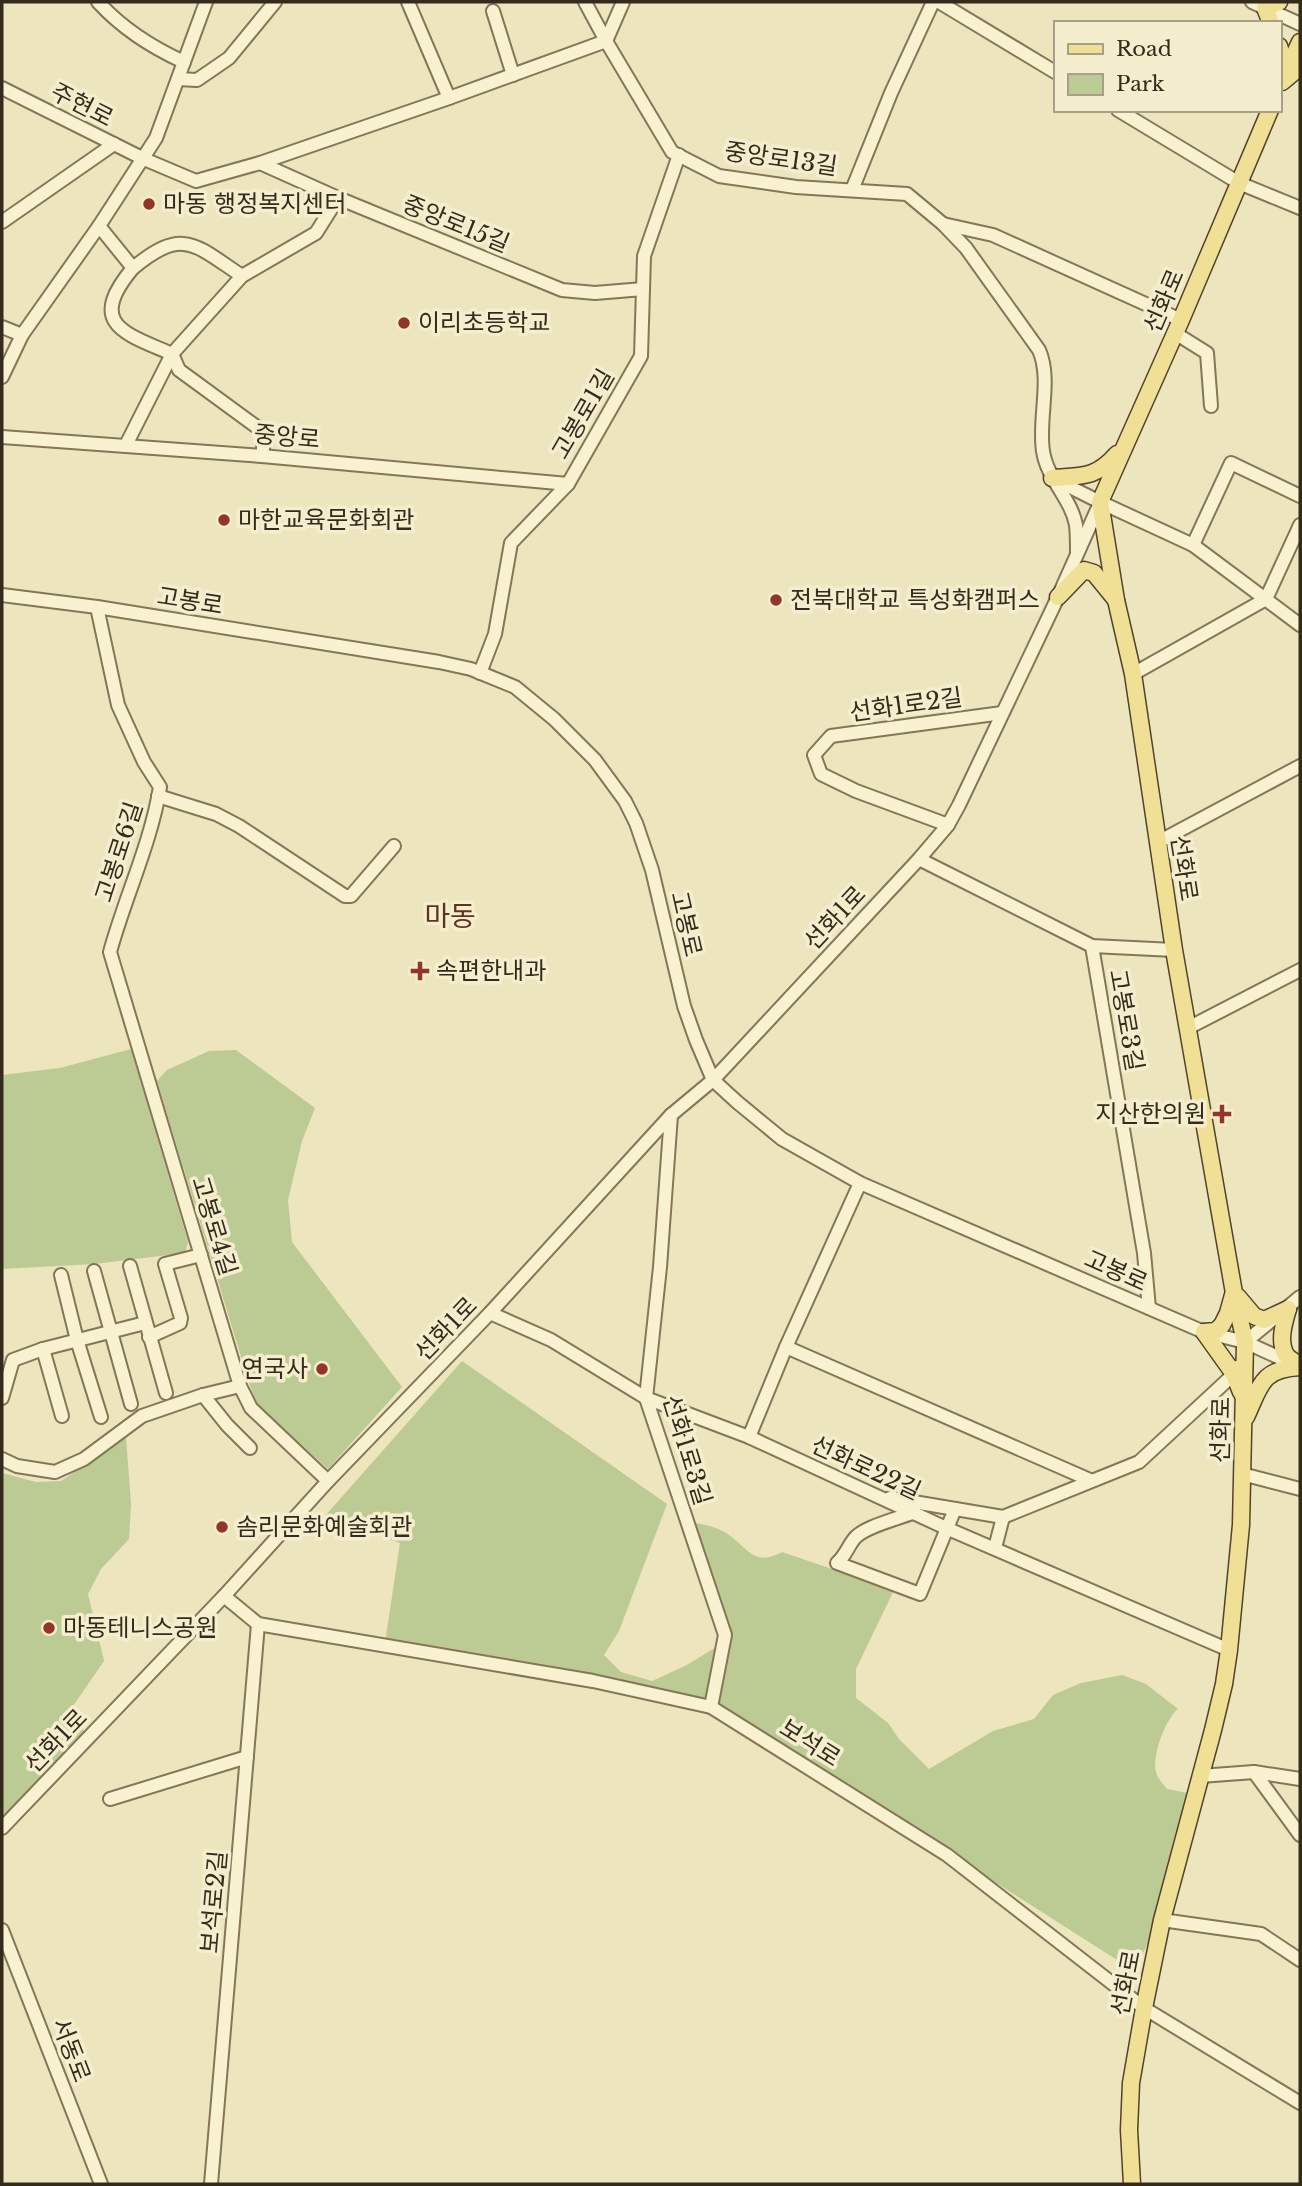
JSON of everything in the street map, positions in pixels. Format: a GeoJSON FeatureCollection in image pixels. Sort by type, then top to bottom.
{"type":"FeatureCollection","features":[{"type":"Feature","properties":{"kind":"main road"},"geometry":{"type":"LineString","coordinates":[[1281,86],[1300,42]]}},
{"type":"Feature","properties":{"kind":"main road"},"geometry":{"type":"LineString","coordinates":[[1281,52],[1281,86]]}},
{"type":"Feature","properties":{"kind":"main road"},"geometry":{"type":"LineString","coordinates":[[1281,86],[1300,67]]}},
{"type":"Feature","properties":{"kind":"main road","name":"선화로"},"geometry":{"type":"LineString","coordinates":[[1132,2184],[1129,2130],[1131,2083],[1144,2008],[1162,1920],[1222,1696],[1229,1650],[1241,1525],[1245,1342],[1174,950],[1133,674],[1116,600],[1100,502],[1269,112]]}},
{"type":"Feature","properties":{"kind":"main road"},"geometry":{"type":"LineString","coordinates":[[1052,478],[1092,474],[1106,467],[1125,444]]}},
{"type":"Feature","properties":{"kind":"main road"},"geometry":{"type":"LineString","coordinates":[[1058,597],[1084,570],[1094,573],[1116,600]]}},
{"type":"Feature","properties":{"kind":"main road"},"geometry":{"type":"LineString","coordinates":[[1234,1293],[1254,1316],[1264,1320],[1288,1309]]}},
{"type":"Feature","properties":{"kind":"main road"},"geometry":{"type":"LineString","coordinates":[[1203,1332],[1216,1331],[1222,1325],[1234,1293]]}},
{"type":"Feature","properties":{"kind":"main road"},"geometry":{"type":"LineString","coordinates":[[1288,1309],[1281,1330],[1286,1355],[1300,1367]]}},
{"type":"Feature","properties":{"kind":"main road"},"geometry":{"type":"LineString","coordinates":[[1203,1332],[1241,1387],[1243,1422]]}},
{"type":"Feature","properties":{"kind":"main road"},"geometry":{"type":"LineString","coordinates":[[1243,1422],[1268,1375],[1281,1368],[1300,1367]]}},
{"type":"Feature","properties":{"kind":"street"},"geometry":{"type":"LineString","coordinates":[[99,2],[161,52],[184,62]]}},
{"type":"Feature","properties":{"kind":"street"},"geometry":{"type":"LineString","coordinates":[[2,377],[22,335],[99,226],[156,138],[206,2]]}},
{"type":"Feature","properties":{"kind":"street"},"geometry":{"type":"LineString","coordinates":[[178,79],[197,80],[229,58],[275,2]]}},
{"type":"Feature","properties":{"kind":"street"},"geometry":{"type":"LineString","coordinates":[[408,2],[449,98]]}},
{"type":"Feature","properties":{"kind":"street","name":"중앙로13길"},"geometry":{"type":"LineString","coordinates":[[585,2],[672,152],[719,176],[796,187],[908,194],[966,248],[1039,350],[1044,362],[1041,415],[1043,451],[1052,478],[1076,524],[1077,556]]}},
{"type":"Feature","properties":{"kind":"street"},"geometry":{"type":"LineString","coordinates":[[144,159],[196,181],[260,163],[606,41],[623,2]]}},
{"type":"Feature","properties":{"kind":"street"},"geometry":{"type":"LineString","coordinates":[[852,190],[891,93],[933,2]]}},
{"type":"Feature","properties":{"kind":"street"},"geometry":{"type":"LineString","coordinates":[[939,2],[1054,71]]}},
{"type":"Feature","properties":{"kind":"street"},"geometry":{"type":"LineString","coordinates":[[1267,9],[1300,24]]}},
{"type":"Feature","properties":{"kind":"street"},"geometry":{"type":"LineString","coordinates":[[493,11],[513,75]]}},
{"type":"Feature","properties":{"kind":"street","name":"주현로"},"geometry":{"type":"LineString","coordinates":[[2,88],[144,159]]}},
{"type":"Feature","properties":{"kind":"street"},"geometry":{"type":"LineString","coordinates":[[1121,112],[1239,183],[1300,208]]}},
{"type":"Feature","properties":{"kind":"street"},"geometry":{"type":"LineString","coordinates":[[2,222],[114,144]]}},
{"type":"Feature","properties":{"kind":"street","name":"고봉로1길"},"geometry":{"type":"LineString","coordinates":[[480,673],[495,634],[511,543],[568,484],[640,356],[644,256],[679,155]]}},
{"type":"Feature","properties":{"kind":"street","name":"중앙로15길"},"geometry":{"type":"LineString","coordinates":[[260,163],[562,290],[595,293],[643,289]]}},
{"type":"Feature","properties":{"kind":"street"},"geometry":{"type":"LineString","coordinates":[[126,445],[172,354],[242,276],[316,233],[338,198]]}},
{"type":"Feature","properties":{"kind":"street"},"geometry":{"type":"LineString","coordinates":[[943,224],[993,235],[1178,327],[1207,353],[1211,406]]}},
{"type":"Feature","properties":{"kind":"street"},"geometry":{"type":"LineString","coordinates":[[99,226],[133,268]]}},
{"type":"Feature","properties":{"kind":"street"},"geometry":{"type":"LineString","coordinates":[[242,276],[197,247],[181,242],[164,246],[133,268],[120,282],[113,298],[111,313],[123,332],[172,354],[179,370],[265,433],[262,456]]}},
{"type":"Feature","properties":{"kind":"street"},"geometry":{"type":"LineString","coordinates":[[2,327],[22,335]]}},
{"type":"Feature","properties":{"kind":"street","name":"중앙로"},"geometry":{"type":"LineString","coordinates":[[2,437],[262,456],[568,484]]}},
{"type":"Feature","properties":{"kind":"street"},"geometry":{"type":"LineString","coordinates":[[1193,545],[1231,463],[1300,496]]}},
{"type":"Feature","properties":{"kind":"street"},"geometry":{"type":"LineString","coordinates":[[1052,478],[1193,545],[1300,625]]}},
{"type":"Feature","properties":{"kind":"street","name":"선화1로"},"geometry":{"type":"LineString","coordinates":[[2,1828],[490,1313],[671,1115],[713,1080],[948,825],[1058,597],[1100,502]]}},
{"type":"Feature","properties":{"kind":"street"},"geometry":{"type":"LineString","coordinates":[[1133,674],[1266,599],[1300,525]]}},
{"type":"Feature","properties":{"kind":"street","name":"고봉로"},"geometry":{"type":"LineString","coordinates":[[2,596],[97,607],[439,662],[480,673],[515,687],[554,719],[595,760],[625,801],[636,823],[652,870],[684,1006],[713,1080],[782,1139],[860,1184],[1203,1332],[1245,1342],[1300,1367]]}},
{"type":"Feature","properties":{"kind":"street","name":"고봉로6길"},"geometry":{"type":"LineString","coordinates":[[97,607],[118,705],[144,762],[160,787],[156,810],[110,952]]}},
{"type":"Feature","properties":{"kind":"street","name":"선화1로2길"},"geometry":{"type":"LineString","coordinates":[[948,825],[856,791],[821,774],[814,755],[831,736],[1002,713]]}},
{"type":"Feature","properties":{"kind":"street"},"geometry":{"type":"LineString","coordinates":[[1158,842],[1300,766]]}},
{"type":"Feature","properties":{"kind":"street"},"geometry":{"type":"LineString","coordinates":[[158,796],[216,814],[239,826],[345,896],[351,896],[394,846]]}},
{"type":"Feature","properties":{"kind":"street"},"geometry":{"type":"LineString","coordinates":[[919,859],[1092,946],[1174,950]]}},
{"type":"Feature","properties":{"kind":"street","name":"고봉로3길"},"geometry":{"type":"LineString","coordinates":[[1092,946],[1143,1253],[1149,1308]]}},
{"type":"Feature","properties":{"kind":"street","name":"고봉로4길"},"geometry":{"type":"LineString","coordinates":[[110,952],[240,1386],[251,1408],[328,1481]]}},
{"type":"Feature","properties":{"kind":"street"},"geometry":{"type":"LineString","coordinates":[[1188,1028],[1300,970]]}},
{"type":"Feature","properties":{"kind":"street","name":"선화1로3길"},"geometry":{"type":"LineString","coordinates":[[671,1115],[660,1267],[646,1398],[725,1635],[711,1707]]}},
{"type":"Feature","properties":{"kind":"street"},"geometry":{"type":"LineString","coordinates":[[749,1437],[786,1347],[860,1184]]}},
{"type":"Feature","properties":{"kind":"street"},"geometry":{"type":"LineString","coordinates":[[149,1337],[180,1323],[181,1318],[166,1264],[201,1255]]}},
{"type":"Feature","properties":{"kind":"street"},"geometry":{"type":"LineString","coordinates":[[130,1266],[166,1393]]}},
{"type":"Feature","properties":{"kind":"street"},"geometry":{"type":"LineString","coordinates":[[94,1272],[131,1404]]}},
{"type":"Feature","properties":{"kind":"street"},"geometry":{"type":"LineString","coordinates":[[61,1275],[77,1340],[101,1417]]}},
{"type":"Feature","properties":{"kind":"street"},"geometry":{"type":"LineString","coordinates":[[880,1496],[1003,1517],[1139,1462],[1234,1374],[1245,1342],[1300,1297]]}},
{"type":"Feature","properties":{"kind":"street","name":"선화로22길"},"geometry":{"type":"LineString","coordinates":[[490,1313],[551,1340],[646,1398],[749,1437],[912,1513],[1229,1650]]}},
{"type":"Feature","properties":{"kind":"street"},"geometry":{"type":"LineString","coordinates":[[2,1398],[13,1360],[43,1349],[145,1324]]}},
{"type":"Feature","properties":{"kind":"street"},"geometry":{"type":"LineString","coordinates":[[786,1347],[1090,1480]]}},
{"type":"Feature","properties":{"kind":"street"},"geometry":{"type":"LineString","coordinates":[[43,1349],[62,1416]]}},
{"type":"Feature","properties":{"kind":"street"},"geometry":{"type":"LineString","coordinates":[[2,1459],[17,1466],[55,1472],[84,1459],[142,1416],[203,1395],[240,1386]]}},
{"type":"Feature","properties":{"kind":"street"},"geometry":{"type":"LineString","coordinates":[[203,1395],[250,1448]]}},
{"type":"Feature","properties":{"kind":"street"},"geometry":{"type":"LineString","coordinates":[[1242,1474],[1300,1489]]}},
{"type":"Feature","properties":{"kind":"street"},"geometry":{"type":"LineString","coordinates":[[912,1513],[865,1531],[855,1538],[846,1555],[837,1563],[919,1594],[955,1509]]}},
{"type":"Feature","properties":{"kind":"street"},"geometry":{"type":"LineString","coordinates":[[995,1548],[1003,1517]]}},
{"type":"Feature","properties":{"kind":"street"},"geometry":{"type":"LineString","coordinates":[[224,1595],[258,1624]]}},
{"type":"Feature","properties":{"kind":"street","name":"보석로"},"geometry":{"type":"LineString","coordinates":[[258,1624],[593,1681],[711,1707],[947,1855],[1144,2008],[1300,2103]]}},
{"type":"Feature","properties":{"kind":"street","name":"보석로2길"},"geometry":{"type":"LineString","coordinates":[[212,2184],[258,1624]]}},
{"type":"Feature","properties":{"kind":"street"},"geometry":{"type":"LineString","coordinates":[[110,1799],[247,1757]]}},
{"type":"Feature","properties":{"kind":"street"},"geometry":{"type":"LineString","coordinates":[[1254,1772],[1300,1835]]}},
{"type":"Feature","properties":{"kind":"street"},"geometry":{"type":"LineString","coordinates":[[1200,1776],[1254,1772],[1300,1779]]}},
{"type":"Feature","properties":{"kind":"street"},"geometry":{"type":"LineString","coordinates":[[1162,1920],[1261,1934],[1300,1960]]}},
{"type":"Feature","properties":{"kind":"street","name":"서동로"},"geometry":{"type":"LineString","coordinates":[[2,1930],[6,1957],[101,2184]]}},
{"type":"Feature","properties":{"kind":"green space"},"geometry":{"type":"Polygon","coordinates":[[[131,1049],[188,1242],[185,1253],[94,1264],[2,1269],[2,1075],[60,1068],[131,1049]]]}},
{"type":"Feature","properties":{"kind":"green space"},"geometry":{"type":"Polygon","coordinates":[[[236,1050],[315,1108],[302,1141],[288,1200],[292,1242],[402,1387],[328,1469],[258,1406],[157,1081],[167,1070],[209,1051],[236,1050]]]}},
{"type":"Feature","properties":{"kind":"green space"},"geometry":{"type":"Polygon","coordinates":[[[462,1361],[667,1504],[619,1631],[604,1655],[621,1672],[652,1681],[685,1666],[718,1646],[706,1702],[385,1643],[400,1543],[325,1516],[462,1361]]]}},
{"type":"Feature","properties":{"kind":"green space","name":"마동테니스공원"},"geometry":{"type":"Polygon","coordinates":[[[126,1437],[131,1504],[129,1539],[101,1569],[88,1594],[104,1661],[73,1706],[84,1732],[2,1818],[2,1473],[36,1482],[61,1481],[126,1437]]]}},
{"type":"Feature","properties":{"kind":"green space"},"geometry":{"type":"Polygon","coordinates":[[[691,1523],[721,1530],[758,1557],[765,1558],[782,1552],[894,1590],[856,1669],[856,1698],[888,1723],[899,1739],[929,1769],[993,1731],[1034,1719],[1053,1695],[1081,1683],[1122,1675],[1146,1684],[1178,1709],[1168,1721],[1160,1740],[1155,1768],[1167,1789],[1188,1793],[1149,1940],[1141,1958],[1128,1967],[716,1704],[731,1633],[691,1523]]]}},
{"type":"Feature","properties":{"kind":"place","name":"마동 행정복지센터"},"geometry":{"type":"Point","coordinates":[149,204]}},
{"type":"Feature","properties":{"kind":"place","name":"이리초등학교"},"geometry":{"type":"Point","coordinates":[404,323]}},
{"type":"Feature","properties":{"kind":"place","name":"마한교육문화회관"},"geometry":{"type":"Point","coordinates":[224,520]}},
{"type":"Feature","properties":{"kind":"place","name":"전북대학교 특성화캠퍼스"},"geometry":{"type":"Point","coordinates":[776,600]}},
{"type":"Feature","properties":{"kind":"place","name":"속편한내과"},"geometry":{"type":"Point","coordinates":[420,971]}},
{"type":"Feature","properties":{"kind":"place","name":"지산한의원"},"geometry":{"type":"Point","coordinates":[1222,1114]}},
{"type":"Feature","properties":{"kind":"place","name":"연국사"},"geometry":{"type":"Point","coordinates":[322,1369]}},
{"type":"Feature","properties":{"kind":"place","name":"솜리문화예술회관"},"geometry":{"type":"Point","coordinates":[222,1527]}},
{"type":"Feature","properties":{"kind":"place","name":"마동테니스공원"},"geometry":{"type":"Point","coordinates":[49,1628]}},
{"type":"Feature","properties":{"kind":"district","name":"마동"},"geometry":{"type":"Point","coordinates":[450,916]}}]}
